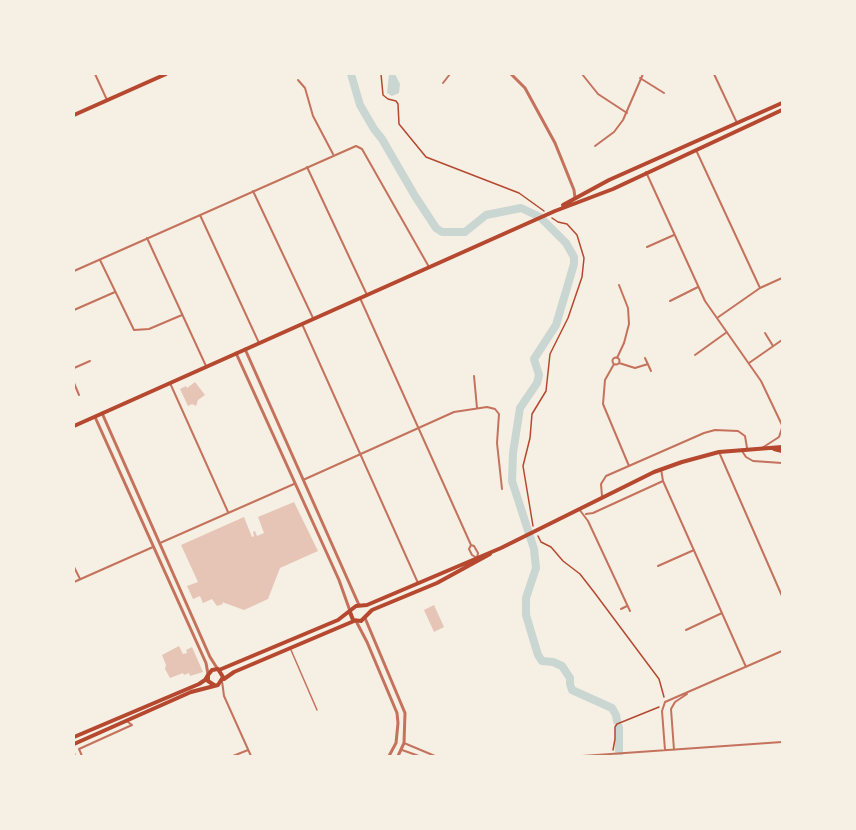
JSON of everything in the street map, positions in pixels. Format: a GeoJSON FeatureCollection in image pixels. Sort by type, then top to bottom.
{"type":"FeatureCollection","features":[{"type":"Feature","properties":{"kind":"main road"},"geometry":{"type":"LineString","coordinates":[[74,115],[166,74]]}},
{"type":"Feature","properties":{"kind":"main road"},"geometry":{"type":"LineString","coordinates":[[577,200],[580,195],[609,180],[782,103]]}},
{"type":"Feature","properties":{"kind":"main road"},"geometry":{"type":"LineString","coordinates":[[74,426],[577,200],[613,189],[783,110]]}},
{"type":"Feature","properties":{"kind":"main road"},"geometry":{"type":"LineString","coordinates":[[737,123],[740,130]]}},
{"type":"Feature","properties":{"kind":"main road"},"geometry":{"type":"LineString","coordinates":[[693,143],[696,150]]}},
{"type":"Feature","properties":{"kind":"main road"},"geometry":{"type":"LineString","coordinates":[[643,165],[646,172]]}},
{"type":"Feature","properties":{"kind":"main road"},"geometry":{"type":"LineString","coordinates":[[74,744],[190,692],[218,685],[234,672],[355,621],[361,621],[374,609],[437,583],[535,528],[580,510],[602,496],[661,469],[719,452],[747,448],[783,449]]}},
{"type":"Feature","properties":{"kind":"main road"},"geometry":{"type":"LineString","coordinates":[[74,737],[199,684],[212,670],[218,670],[336,621],[354,607],[361,607],[432,576],[464,566]]}},
{"type":"Feature","properties":{"kind":"main road"},"geometry":{"type":"LineString","coordinates":[[432,576],[437,583]]}},
{"type":"Feature","properties":{"kind":"main road"},"geometry":{"type":"LineString","coordinates":[[361,607],[365,610],[365,616]]}},
{"type":"Feature","properties":{"kind":"main road"},"geometry":{"type":"LineString","coordinates":[[350,611],[351,618],[355,621]]}},
{"type":"Feature","properties":{"kind":"main road"},"geometry":{"type":"LineString","coordinates":[[218,670],[223,675],[223,680]]}},
{"type":"Feature","properties":{"kind":"main road"},"geometry":{"type":"LineString","coordinates":[[208,674],[209,682],[214,685]]}},
{"type":"Feature","properties":{"kind":"street"},"geometry":{"type":"LineString","coordinates":[[95,74],[107,100]]}},
{"type":"Feature","properties":{"kind":"street"},"geometry":{"type":"LineString","coordinates":[[443,83],[450,74]]}},
{"type":"Feature","properties":{"kind":"street"},"geometry":{"type":"LineString","coordinates":[[511,74],[525,88],[544,121],[555,142],[577,200]]}},
{"type":"Feature","properties":{"kind":"street"},"geometry":{"type":"LineString","coordinates":[[582,74],[598,94],[627,113]]}},
{"type":"Feature","properties":{"kind":"street"},"geometry":{"type":"LineString","coordinates":[[595,146],[614,132],[627,113],[643,74]]}},
{"type":"Feature","properties":{"kind":"street"},"geometry":{"type":"LineString","coordinates":[[714,74],[737,123]]}},
{"type":"Feature","properties":{"kind":"street"},"geometry":{"type":"LineString","coordinates":[[640,78],[664,93]]}},
{"type":"Feature","properties":{"kind":"street"},"geometry":{"type":"LineString","coordinates":[[298,80],[305,88],[313,116],[333,154]]}},
{"type":"Feature","properties":{"kind":"street"},"geometry":{"type":"LineString","coordinates":[[74,271],[352,146],[359,146],[429,267]]}},
{"type":"Feature","properties":{"kind":"street"},"geometry":{"type":"LineString","coordinates":[[696,150],[760,288]]}},
{"type":"Feature","properties":{"kind":"street"},"geometry":{"type":"LineString","coordinates":[[307,167],[367,294]]}},
{"type":"Feature","properties":{"kind":"street"},"geometry":{"type":"LineString","coordinates":[[646,172],[698,287],[762,381],[780,421],[782,428],[779,436],[765,448]]}},
{"type":"Feature","properties":{"kind":"street"},"geometry":{"type":"LineString","coordinates":[[574,190],[580,195]]}},
{"type":"Feature","properties":{"kind":"street"},"geometry":{"type":"LineString","coordinates":[[253,191],[313,318]]}},
{"type":"Feature","properties":{"kind":"street"},"geometry":{"type":"LineString","coordinates":[[200,215],[259,343]]}},
{"type":"Feature","properties":{"kind":"street"},"geometry":{"type":"LineString","coordinates":[[647,247],[674,235]]}},
{"type":"Feature","properties":{"kind":"street"},"geometry":{"type":"LineString","coordinates":[[147,238],[206,367]]}},
{"type":"Feature","properties":{"kind":"street"},"geometry":{"type":"LineString","coordinates":[[100,259],[134,330],[149,329],[182,315]]}},
{"type":"Feature","properties":{"kind":"street"},"geometry":{"type":"LineString","coordinates":[[717,318],[760,288],[783,278]]}},
{"type":"Feature","properties":{"kind":"street"},"geometry":{"type":"LineString","coordinates":[[619,285],[628,308],[629,324],[624,343],[604,380],[603,404],[629,466]]}},
{"type":"Feature","properties":{"kind":"street"},"geometry":{"type":"LineString","coordinates":[[670,301],[698,287]]}},
{"type":"Feature","properties":{"kind":"street"},"geometry":{"type":"LineString","coordinates":[[74,310],[114,292]]}},
{"type":"Feature","properties":{"kind":"street"},"geometry":{"type":"LineString","coordinates":[[360,298],[471,545],[474,546],[477,560]]}},
{"type":"Feature","properties":{"kind":"street"},"geometry":{"type":"LineString","coordinates":[[302,324],[418,583]]}},
{"type":"Feature","properties":{"kind":"street"},"geometry":{"type":"LineString","coordinates":[[695,355],[727,332]]}},
{"type":"Feature","properties":{"kind":"street"},"geometry":{"type":"LineString","coordinates":[[765,333],[773,346]]}},
{"type":"Feature","properties":{"kind":"street"},"geometry":{"type":"LineString","coordinates":[[749,363],[783,340]]}},
{"type":"Feature","properties":{"kind":"street"},"geometry":{"type":"LineString","coordinates":[[245,349],[361,607]]}},
{"type":"Feature","properties":{"kind":"street"},"geometry":{"type":"LineString","coordinates":[[236,353],[339,580],[350,611]]}},
{"type":"Feature","properties":{"kind":"street"},"geometry":{"type":"LineString","coordinates":[[617,358],[619,363]]}},
{"type":"Feature","properties":{"kind":"street"},"geometry":{"type":"LineString","coordinates":[[645,358],[651,371]]}},
{"type":"Feature","properties":{"kind":"street"},"geometry":{"type":"LineString","coordinates":[[74,368],[90,361]]}},
{"type":"Feature","properties":{"kind":"street"},"geometry":{"type":"LineString","coordinates":[[614,364],[619,363],[635,368],[648,364]]}},
{"type":"Feature","properties":{"kind":"street"},"geometry":{"type":"LineString","coordinates":[[244,371],[253,368]]}},
{"type":"Feature","properties":{"kind":"street"},"geometry":{"type":"LineString","coordinates":[[474,376],[477,408]]}},
{"type":"Feature","properties":{"kind":"street"},"geometry":{"type":"LineString","coordinates":[[74,383],[79,395]]}},
{"type":"Feature","properties":{"kind":"street"},"geometry":{"type":"LineString","coordinates":[[170,383],[228,512]]}},
{"type":"Feature","properties":{"kind":"street"},"geometry":{"type":"LineString","coordinates":[[74,582],[454,412],[493,408],[498,412],[500,419],[497,443],[502,489]]}},
{"type":"Feature","properties":{"kind":"street"},"geometry":{"type":"LineString","coordinates":[[102,413],[218,670]]}},
{"type":"Feature","properties":{"kind":"street"},"geometry":{"type":"LineString","coordinates":[[95,417],[207,666],[208,674]]}},
{"type":"Feature","properties":{"kind":"street"},"geometry":{"type":"LineString","coordinates":[[602,496],[601,484],[605,477],[700,434],[715,430],[742,432],[747,448]]}},
{"type":"Feature","properties":{"kind":"street"},"geometry":{"type":"LineString","coordinates":[[107,444],[114,441]]}},
{"type":"Feature","properties":{"kind":"street"},"geometry":{"type":"LineString","coordinates":[[740,449],[746,457],[753,460],[783,463]]}},
{"type":"Feature","properties":{"kind":"street"},"geometry":{"type":"LineString","coordinates":[[719,452],[783,596]]}},
{"type":"Feature","properties":{"kind":"street"},"geometry":{"type":"LineString","coordinates":[[289,469],[296,465]]}},
{"type":"Feature","properties":{"kind":"street"},"geometry":{"type":"LineString","coordinates":[[661,469],[663,481],[746,667]]}},
{"type":"Feature","properties":{"kind":"street"},"geometry":{"type":"LineString","coordinates":[[654,472],[663,481]]}},
{"type":"Feature","properties":{"kind":"street"},"geometry":{"type":"LineString","coordinates":[[580,510],[588,514],[593,513],[663,481]]}},
{"type":"Feature","properties":{"kind":"street"},"geometry":{"type":"LineString","coordinates":[[301,496],[309,493]]}},
{"type":"Feature","properties":{"kind":"street"},"geometry":{"type":"LineString","coordinates":[[580,510],[588,521],[630,611]]}},
{"type":"Feature","properties":{"kind":"street"},"geometry":{"type":"LineString","coordinates":[[588,521],[593,513]]}},
{"type":"Feature","properties":{"kind":"street"},"geometry":{"type":"LineString","coordinates":[[142,523],[149,519]]}},
{"type":"Feature","properties":{"kind":"street"},"geometry":{"type":"LineString","coordinates":[[658,566],[694,550]]}},
{"type":"Feature","properties":{"kind":"street"},"geometry":{"type":"LineString","coordinates":[[328,556],[336,553]]}},
{"type":"Feature","properties":{"kind":"street"},"geometry":{"type":"LineString","coordinates":[[159,562],[167,559]]}},
{"type":"Feature","properties":{"kind":"street"},"geometry":{"type":"LineString","coordinates":[[74,567],[80,579]]}},
{"type":"Feature","properties":{"kind":"street"},"geometry":{"type":"LineString","coordinates":[[339,580],[346,578]]}},
{"type":"Feature","properties":{"kind":"street"},"geometry":{"type":"LineString","coordinates":[[621,609],[627,606]]}},
{"type":"Feature","properties":{"kind":"street"},"geometry":{"type":"LineString","coordinates":[[686,630],[722,613]]}},
{"type":"Feature","properties":{"kind":"street"},"geometry":{"type":"LineString","coordinates":[[184,617],[191,614]]}},
{"type":"Feature","properties":{"kind":"street"},"geometry":{"type":"LineString","coordinates":[[365,616],[402,705],[405,718],[404,743],[398,756]]}},
{"type":"Feature","properties":{"kind":"street"},"geometry":{"type":"LineString","coordinates":[[355,621],[395,706],[398,718],[396,743],[389,756]]}},
{"type":"Feature","properties":{"kind":"street"},"geometry":{"type":"LineString","coordinates":[[195,640],[202,637]]}},
{"type":"Feature","properties":{"kind":"street"},"geometry":{"type":"LineString","coordinates":[[665,750],[663,706],[670,699],[783,651]]}},
{"type":"Feature","properties":{"kind":"street"},"geometry":{"type":"LineString","coordinates":[[383,677],[389,673]]}},
{"type":"Feature","properties":{"kind":"street"},"geometry":{"type":"LineString","coordinates":[[223,680],[224,696]]}},
{"type":"Feature","properties":{"kind":"street"},"geometry":{"type":"LineString","coordinates":[[214,685],[224,696],[251,756]]}},
{"type":"Feature","properties":{"kind":"street"},"geometry":{"type":"LineString","coordinates":[[674,750],[671,709],[675,702],[692,691]]}},
{"type":"Feature","properties":{"kind":"street"},"geometry":{"type":"LineString","coordinates":[[395,706],[402,705]]}},
{"type":"Feature","properties":{"kind":"street"},"geometry":{"type":"LineString","coordinates":[[74,744],[129,721],[132,725],[80,749],[82,756]]}},
{"type":"Feature","properties":{"kind":"street"},"geometry":{"type":"LineString","coordinates":[[74,731],[81,734]]}},
{"type":"Feature","properties":{"kind":"street"},"geometry":{"type":"LineString","coordinates":[[582,756],[783,742]]}},
{"type":"Feature","properties":{"kind":"street"},"geometry":{"type":"LineString","coordinates":[[396,743],[404,743],[435,756]]}},
{"type":"Feature","properties":{"kind":"street"},"geometry":{"type":"LineString","coordinates":[[396,743],[402,749],[419,756]]}},
{"type":"Feature","properties":{"kind":"street"},"geometry":{"type":"LineString","coordinates":[[233,756],[248,750]]}},
{"type":"Feature","properties":{"kind":"lane"},"geometry":{"type":"LineString","coordinates":[[290,649],[317,710]]}},
{"type":"Feature","properties":{"kind":"lane"},"geometry":{"type":"LineString","coordinates":[[74,751],[75,756]]}},
{"type":"Feature","properties":{"kind":"path"},"geometry":{"type":"LineString","coordinates":[[381,74],[383,95],[396,101],[399,123],[426,157],[519,193],[544,211]]}},
{"type":"Feature","properties":{"kind":"path"},"geometry":{"type":"LineString","coordinates":[[535,528],[527,497],[524,472],[532,414],[546,391],[550,354],[566,323],[582,277],[584,258],[577,235],[567,224],[551,217]]}},
{"type":"Feature","properties":{"kind":"path"},"geometry":{"type":"LineString","coordinates":[[537,536],[541,542],[580,574],[659,679],[665,695],[659,708],[617,724],[614,756]]}},
{"type":"Feature","properties":{"kind":"shaded area"},"geometry":{"type":"Polygon","coordinates":[[[389,74],[395,74],[400,84],[399,93],[392,96],[387,93],[389,74]]]}},
{"type":"Feature","properties":{"kind":"building"},"geometry":{"type":"Polygon","coordinates":[[[195,382],[205,395],[198,400],[196,406],[192,404],[188,406],[180,389],[186,386],[187,388],[195,382]]]}},
{"type":"Feature","properties":{"kind":"building"},"geometry":{"type":"Polygon","coordinates":[[[294,502],[318,551],[280,568],[268,599],[244,610],[222,602],[223,604],[217,606],[212,599],[203,603],[200,596],[193,599],[187,586],[198,582],[181,545],[244,517],[252,537],[255,531],[257,536],[264,533],[258,517],[294,502]]]}},
{"type":"Feature","properties":{"kind":"building"},"geometry":{"type":"Polygon","coordinates":[[[434,605],[444,627],[434,632],[424,610],[434,605]]]}},
{"type":"Feature","properties":{"kind":"building"},"geometry":{"type":"Polygon","coordinates":[[[179,646],[183,654],[192,647],[203,672],[190,676],[189,673],[184,675],[183,673],[170,678],[162,655],[179,646]]]}},
{"type":"Feature","properties":{"kind":"waterway"},"geometry":{"type":"LineString","coordinates":[[351,74],[360,105],[436,228],[442,232],[465,232],[486,215],[521,208],[540,217],[566,243],[574,257],[556,325],[534,359],[539,375],[537,383],[520,408],[513,453],[512,481],[534,549],[536,568],[526,598],[526,615],[538,655],[542,661],[562,666],[570,678],[572,690],[612,708],[617,721]]}},
{"type":"Feature","properties":{"kind":"waterway"},"geometry":{"type":"LineString","coordinates":[[619,727],[619,756]]}}]}
